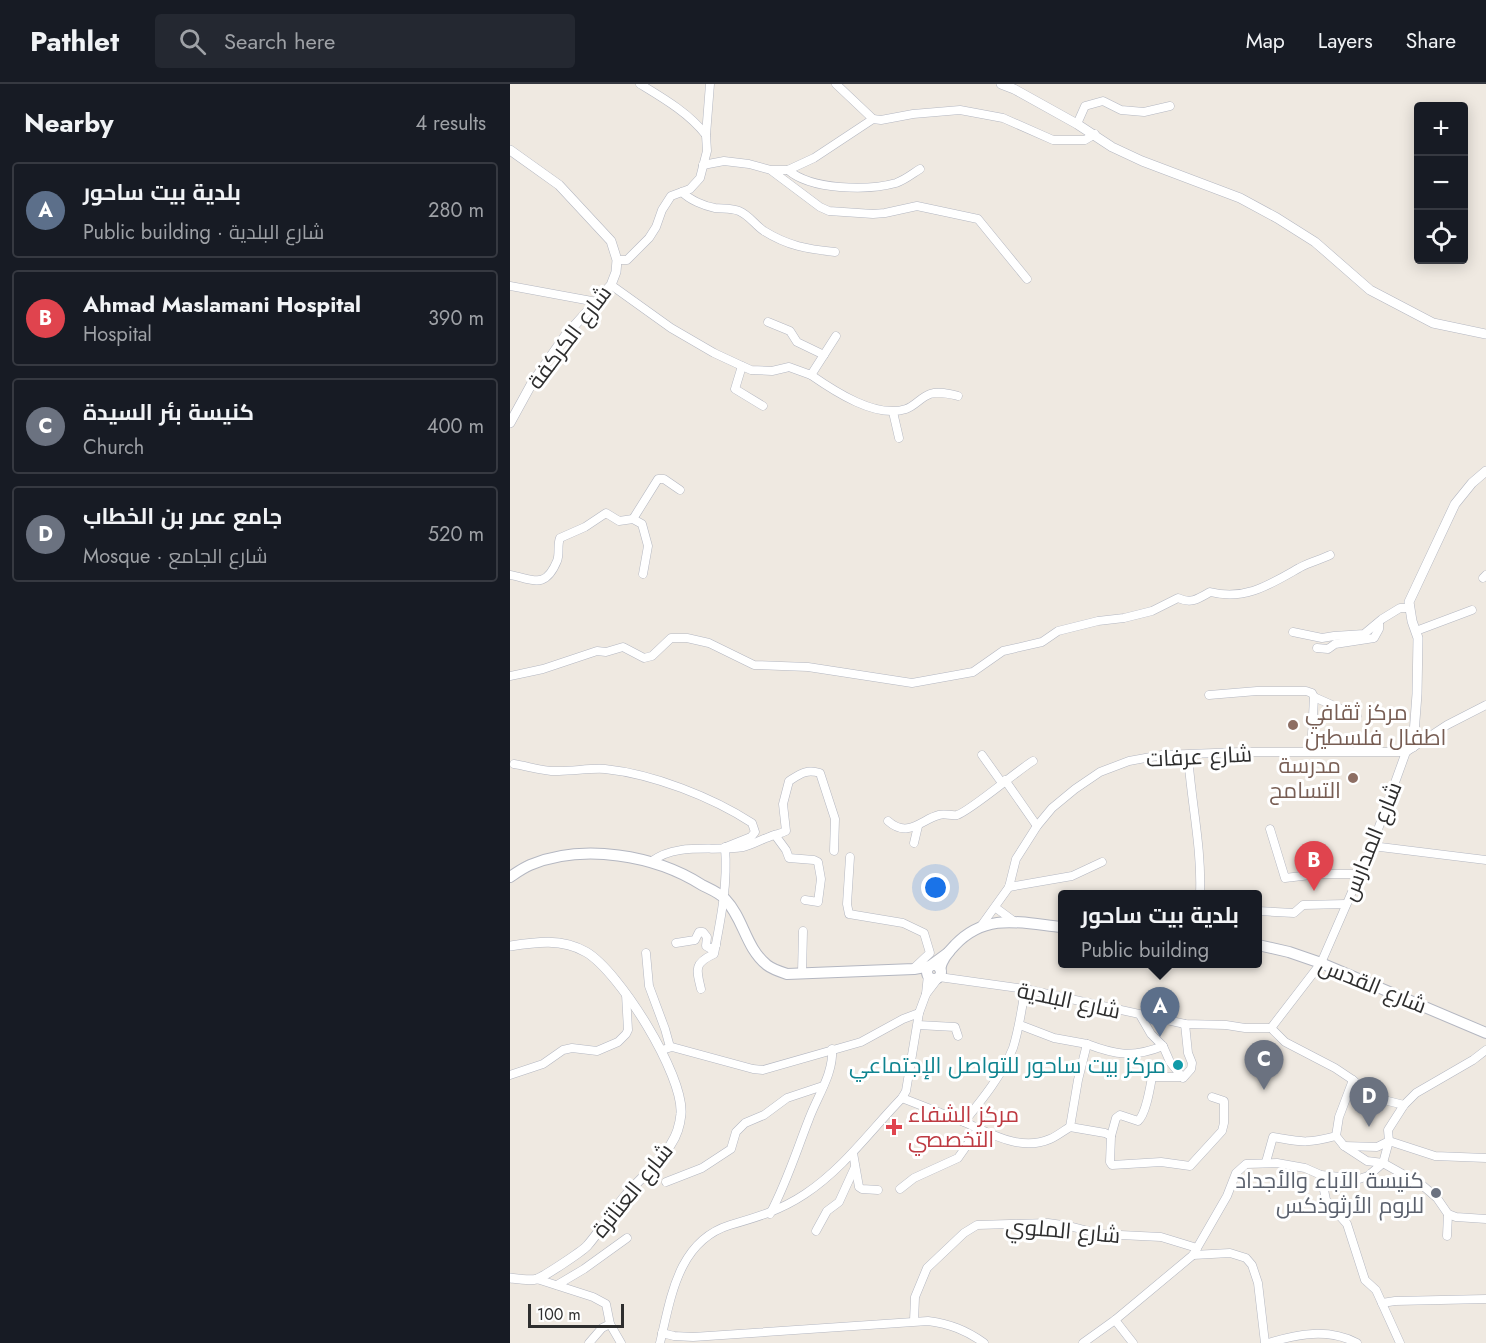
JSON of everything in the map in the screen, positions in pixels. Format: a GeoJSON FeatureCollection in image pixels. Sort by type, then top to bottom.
{"type":"FeatureCollection","features":[{"type":"Feature","properties":{"kind":"main road"},"geometry":{"type":"LineString","coordinates":[[510,877],[530,865],[555,858],[589,853],[652,861],[675,870],[725,898],[737,915],[752,949],[768,966],[788,974],[914,969],[933,974]]}},
{"type":"Feature","properties":{"kind":"main road"},"geometry":{"type":"LineString","coordinates":[[933,974],[948,952],[967,933],[981,926],[999,922],[1058,927]]}},
{"type":"Feature","properties":{"kind":"main road","name":"شارع القدس"},"geometry":{"type":"LineString","coordinates":[[1262,946],[1321,963],[1486,1033]]}},
{"type":"Feature","properties":{"kind":"main road"},"geometry":{"type":"LineString","coordinates":[[894,971],[933,974]]}},
{"type":"Feature","properties":{"kind":"street"},"geometry":{"type":"LineString","coordinates":[[640,84],[665,99],[698,125],[706,135]]}},
{"type":"Feature","properties":{"kind":"street"},"geometry":{"type":"LineString","coordinates":[[618,260],[627,260],[649,238],[662,210],[672,196],[690,189],[700,177],[707,151],[710,84]]}},
{"type":"Feature","properties":{"kind":"street"},"geometry":{"type":"LineString","coordinates":[[836,84],[873,119],[881,120],[913,114],[960,110],[1003,118],[1053,140],[1085,140],[1095,134]]}},
{"type":"Feature","properties":{"kind":"street"},"geometry":{"type":"LineString","coordinates":[[1001,84],[1095,134],[1112,147],[1142,161],[1240,198],[1277,218],[1315,242],[1370,290],[1433,323],[1486,334]]}},
{"type":"Feature","properties":{"kind":"street"},"geometry":{"type":"LineString","coordinates":[[1077,124],[1085,106],[1103,101],[1121,110],[1144,112],[1170,106]]}},
{"type":"Feature","properties":{"kind":"street"},"geometry":{"type":"LineString","coordinates":[[703,165],[732,161],[771,170],[788,170],[814,158],[873,119]]}},
{"type":"Feature","properties":{"kind":"street","name":"شارع الكركفة"},"geometry":{"type":"LineString","coordinates":[[510,150],[559,185],[611,241],[618,260],[611,285],[565,336],[538,373],[510,423]]}},
{"type":"Feature","properties":{"kind":"street"},"geometry":{"type":"LineString","coordinates":[[788,170],[803,179],[847,188],[893,183],[907,178],[920,169]]}},
{"type":"Feature","properties":{"kind":"street"},"geometry":{"type":"LineString","coordinates":[[771,170],[820,207],[829,211],[879,214],[917,206],[978,219],[1027,279]]}},
{"type":"Feature","properties":{"kind":"street"},"geometry":{"type":"LineString","coordinates":[[682,192],[688,198],[714,208],[736,210],[746,214],[757,226],[780,241],[801,248],[835,252]]}},
{"type":"Feature","properties":{"kind":"street"},"geometry":{"type":"LineString","coordinates":[[611,285],[671,328],[714,353],[751,370],[772,371],[789,367],[811,375],[856,403],[893,412],[908,409],[931,394],[945,393],[958,396]]}},
{"type":"Feature","properties":{"kind":"street"},"geometry":{"type":"LineString","coordinates":[[510,286],[597,302]]}},
{"type":"Feature","properties":{"kind":"street"},"geometry":{"type":"LineString","coordinates":[[768,322],[790,330],[797,342],[824,355]]}},
{"type":"Feature","properties":{"kind":"street"},"geometry":{"type":"LineString","coordinates":[[811,375],[836,336]]}},
{"type":"Feature","properties":{"kind":"street"},"geometry":{"type":"LineString","coordinates":[[742,366],[735,389],[763,406]]}},
{"type":"Feature","properties":{"kind":"street"},"geometry":{"type":"LineString","coordinates":[[893,412],[899,438]]}},
{"type":"Feature","properties":{"kind":"street"},"geometry":{"type":"LineString","coordinates":[[1410,750],[1417,694],[1418,638],[1409,602],[1455,504],[1472,483],[1486,471]]}},
{"type":"Feature","properties":{"kind":"street"},"geometry":{"type":"LineString","coordinates":[[633,519],[658,479],[664,479],[680,490]]}},
{"type":"Feature","properties":{"kind":"street"},"geometry":{"type":"LineString","coordinates":[[510,575],[541,582],[557,561],[560,538],[585,527],[606,513],[619,521],[633,519],[642,524],[648,546],[643,574]]}},
{"type":"Feature","properties":{"kind":"street"},"geometry":{"type":"LineString","coordinates":[[510,676],[543,669],[597,651],[606,652],[623,647],[644,658],[652,657],[670,638],[687,638],[709,643],[754,665],[808,667],[912,683],[973,672],[1003,651],[1042,642],[1058,632],[1152,610],[1178,598],[1186,602],[1194,601],[1210,592],[1225,596],[1243,595],[1330,555]]}},
{"type":"Feature","properties":{"kind":"street"},"geometry":{"type":"LineString","coordinates":[[1293,632],[1322,638],[1364,634],[1400,608],[1410,608]]}},
{"type":"Feature","properties":{"kind":"street"},"geometry":{"type":"LineString","coordinates":[[1416,632],[1472,610]]}},
{"type":"Feature","properties":{"kind":"street"},"geometry":{"type":"LineString","coordinates":[[1317,648],[1328,649],[1335,644],[1374,638],[1379,629],[1378,622]]}},
{"type":"Feature","properties":{"kind":"street"},"geometry":{"type":"LineString","coordinates":[[1209,694],[1257,690],[1306,691],[1312,693],[1314,697],[1357,716]]}},
{"type":"Feature","properties":{"kind":"street"},"geometry":{"type":"LineString","coordinates":[[1314,697],[1312,736],[1315,751]]}},
{"type":"Feature","properties":{"kind":"street"},"geometry":{"type":"LineString","coordinates":[[1410,750],[1448,725],[1486,705]]}},
{"type":"Feature","properties":{"kind":"street","name":"شارع عرفات"},"geometry":{"type":"LineString","coordinates":[[981,926],[1009,887],[1016,859],[1037,826],[1052,808],[1100,772],[1129,760],[1162,755],[1410,750]]}},
{"type":"Feature","properties":{"kind":"street","name":"شارع المدارس"},"geometry":{"type":"LineString","coordinates":[[1271,1028],[1321,963],[1372,846],[1410,750]]}},
{"type":"Feature","properties":{"kind":"street"},"geometry":{"type":"LineString","coordinates":[[982,755],[1037,826]]}},
{"type":"Feature","properties":{"kind":"street"},"geometry":{"type":"LineString","coordinates":[[1188,755],[1197,830],[1200,890]]}},
{"type":"Feature","properties":{"kind":"street"},"geometry":{"type":"LineString","coordinates":[[888,821],[892,825],[901,827],[918,826],[939,814],[958,815],[1033,760]]}},
{"type":"Feature","properties":{"kind":"street"},"geometry":{"type":"LineString","coordinates":[[514,764],[556,772],[596,768],[652,779],[686,790],[752,823],[754,832],[751,837],[725,848]]}},
{"type":"Feature","properties":{"kind":"street"},"geometry":{"type":"LineString","coordinates":[[652,861],[659,856],[683,850],[744,846],[783,833],[786,831],[783,804],[789,781],[802,772],[811,770],[820,773],[836,819],[834,851]]}},
{"type":"Feature","properties":{"kind":"street"},"geometry":{"type":"LineString","coordinates":[[914,843],[918,826]]}},
{"type":"Feature","properties":{"kind":"street"},"geometry":{"type":"LineString","coordinates":[[1270,829],[1285,878],[1318,874],[1358,874]]}},
{"type":"Feature","properties":{"kind":"street"},"geometry":{"type":"LineString","coordinates":[[775,835],[789,858],[818,862],[821,879],[818,902],[805,900]]}},
{"type":"Feature","properties":{"kind":"street"},"geometry":{"type":"LineString","coordinates":[[1372,846],[1486,860]]}},
{"type":"Feature","properties":{"kind":"street"},"geometry":{"type":"LineString","coordinates":[[701,989],[698,967],[702,959],[714,954],[725,898],[727,866],[725,848]]}},
{"type":"Feature","properties":{"kind":"street"},"geometry":{"type":"LineString","coordinates":[[850,857],[847,904],[849,914],[903,923],[924,933],[930,953],[914,969]]}},
{"type":"Feature","properties":{"kind":"street"},"geometry":{"type":"LineString","coordinates":[[1009,887],[1072,876],[1102,862]]}},
{"type":"Feature","properties":{"kind":"street"},"geometry":{"type":"LineString","coordinates":[[1262,910],[1294,913],[1303,905],[1346,904]]}},
{"type":"Feature","properties":{"kind":"street"},"geometry":{"type":"LineString","coordinates":[[996,908],[1016,923]]}},
{"type":"Feature","properties":{"kind":"street"},"geometry":{"type":"LineString","coordinates":[[802,973],[803,931]]}},
{"type":"Feature","properties":{"kind":"street"},"geometry":{"type":"LineString","coordinates":[[676,943],[695,940],[699,932],[703,932],[707,937],[706,946],[711,949],[716,945]]}},
{"type":"Feature","properties":{"kind":"street","name":"شارع العناترة"},"geometry":{"type":"LineString","coordinates":[[510,946],[542,941],[560,942],[586,951],[608,969],[666,1049],[681,1112],[678,1131],[671,1145],[625,1196],[585,1248],[537,1279]]}},
{"type":"Feature","properties":{"kind":"street"},"geometry":{"type":"LineString","coordinates":[[646,953],[649,986],[665,1029],[666,1049],[758,1070],[861,1042],[919,1013]]}},
{"type":"Feature","properties":{"kind":"street"},"geometry":{"type":"LineString","coordinates":[[660,1343],[676,1279],[691,1251],[717,1230],[770,1214],[785,1207],[827,1179],[902,1098],[906,1091],[919,1013],[933,974]]}},
{"type":"Feature","properties":{"kind":"street","name":"شارع البلدية"},"geometry":{"type":"LineString","coordinates":[[933,974],[1025,989],[1185,1024],[1226,1024],[1245,1028],[1271,1028]]}},
{"type":"Feature","properties":{"kind":"street"},"geometry":{"type":"LineString","coordinates":[[964,1122],[985,1095],[1012,1051],[1020,1024],[1025,989]]}},
{"type":"Feature","properties":{"kind":"street"},"geometry":{"type":"LineString","coordinates":[[510,1075],[543,1064],[563,1050],[572,1048],[597,1051],[618,1042],[626,1034],[629,1026],[626,994]]}},
{"type":"Feature","properties":{"kind":"street"},"geometry":{"type":"LineString","coordinates":[[1140,1015],[1182,1077]]}},
{"type":"Feature","properties":{"kind":"street"},"geometry":{"type":"LineString","coordinates":[[1020,1024],[1054,1038],[1087,1044],[1114,1054],[1146,1053],[1162,1046]]}},
{"type":"Feature","properties":{"kind":"street"},"geometry":{"type":"LineString","coordinates":[[1185,1024],[1191,1069],[1182,1077],[1152,1077],[1150,1094],[1147,1097],[1142,1118],[1138,1121],[1120,1115],[1116,1118],[1110,1162],[1113,1165],[1161,1162],[1190,1166],[1222,1131],[1224,1101],[1212,1097]]}},
{"type":"Feature","properties":{"kind":"street"},"geometry":{"type":"LineString","coordinates":[[918,1025],[954,1027],[958,1036]]}},
{"type":"Feature","properties":{"kind":"street"},"geometry":{"type":"LineString","coordinates":[[1271,1028],[1285,1042],[1335,1068],[1372,1097],[1404,1105]]}},
{"type":"Feature","properties":{"kind":"street"},"geometry":{"type":"LineString","coordinates":[[1070,1127],[1087,1044]]}},
{"type":"Feature","properties":{"kind":"street"},"geometry":{"type":"LineString","coordinates":[[770,1214],[795,1162],[833,1057],[832,1049]]}},
{"type":"Feature","properties":{"kind":"street"},"geometry":{"type":"LineString","coordinates":[[1083,1343],[1115,1320],[1195,1252],[1227,1196],[1236,1173],[1246,1164],[1277,1162],[1305,1168],[1321,1175],[1359,1179],[1368,1176],[1383,1163],[1389,1141],[1388,1130],[1404,1105],[1416,1094],[1486,1050]]}},
{"type":"Feature","properties":{"kind":"street"},"geometry":{"type":"LineString","coordinates":[[1353,1080],[1339,1117],[1336,1136],[1344,1146],[1367,1161],[1383,1163],[1422,1185],[1437,1198],[1448,1214],[1448,1236]]}},
{"type":"Feature","properties":{"kind":"street"},"geometry":{"type":"LineString","coordinates":[[666,1182],[702,1168],[731,1149],[736,1132],[746,1123],[764,1115],[787,1098],[823,1086]]}},
{"type":"Feature","properties":{"kind":"street"},"geometry":{"type":"LineString","coordinates":[[902,1098],[979,1128],[1002,1140],[1020,1143],[1048,1140],[1070,1127],[1112,1136]]}},
{"type":"Feature","properties":{"kind":"street"},"geometry":{"type":"LineString","coordinates":[[900,1189],[914,1178],[958,1158],[979,1128]]}},
{"type":"Feature","properties":{"kind":"street"},"geometry":{"type":"LineString","coordinates":[[1266,1162],[1273,1137],[1299,1143],[1314,1142],[1336,1136]]}},
{"type":"Feature","properties":{"kind":"street"},"geometry":{"type":"LineString","coordinates":[[1344,1146],[1377,1147],[1389,1141],[1435,1156],[1486,1158]]}},
{"type":"Feature","properties":{"kind":"street"},"geometry":{"type":"LineString","coordinates":[[853,1153],[859,1187],[878,1190]]}},
{"type":"Feature","properties":{"kind":"street"},"geometry":{"type":"LineString","coordinates":[[816,1231],[827,1211],[839,1202],[855,1167]]}},
{"type":"Feature","properties":{"kind":"street"},"geometry":{"type":"LineString","coordinates":[[1321,1175],[1326,1200],[1347,1224],[1365,1280],[1376,1290],[1400,1343]]}},
{"type":"Feature","properties":{"kind":"street"},"geometry":{"type":"LineString","coordinates":[[1448,1214],[1464,1218],[1486,1219]]}},
{"type":"Feature","properties":{"kind":"street","name":"شارع الملوي"},"geometry":{"type":"LineString","coordinates":[[914,1321],[915,1297],[927,1268],[964,1233],[977,1225],[1014,1223],[1069,1226],[1100,1234],[1161,1237],[1195,1252]]}},
{"type":"Feature","properties":{"kind":"street"},"geometry":{"type":"LineString","coordinates":[[557,1286],[627,1238]]}},
{"type":"Feature","properties":{"kind":"street"},"geometry":{"type":"LineString","coordinates":[[1195,1252],[1230,1253],[1246,1258],[1252,1265],[1258,1283],[1266,1343],[1308,1333],[1327,1334],[1356,1343]]}},
{"type":"Feature","properties":{"kind":"street"},"geometry":{"type":"LineString","coordinates":[[510,1278],[537,1279],[593,1296],[606,1304],[610,1324],[621,1343]]}},
{"type":"Feature","properties":{"kind":"street"},"geometry":{"type":"LineString","coordinates":[[1382,1303],[1395,1300],[1486,1299]]}},
{"type":"Feature","properties":{"kind":"street"},"geometry":{"type":"LineString","coordinates":[[1115,1320],[1133,1343]]}},
{"type":"Feature","properties":{"kind":"street"},"geometry":{"type":"LineString","coordinates":[[662,1333],[693,1337],[914,1321],[954,1326],[984,1343]]}},
{"type":"Feature","properties":{"kind":"street"},"geometry":{"type":"LineString","coordinates":[[589,1343],[602,1328],[610,1324]]}},
{"type":"Feature","properties":{"kind":"place","name":"مركز ثقافي اطفال فلسطين"},"geometry":{"type":"Point","coordinates":[1293,725]}},
{"type":"Feature","properties":{"kind":"place","name":"مدرسة التسامح"},"geometry":{"type":"Point","coordinates":[1353,778]}},
{"type":"Feature","properties":{"kind":"place","name":"Ahmad Maslamani Hospital"},"geometry":{"type":"Point","coordinates":[1314,891]}},
{"type":"Feature","properties":{"kind":"place","name":"بلدية بيت ساحور"},"geometry":{"type":"Point","coordinates":[1160,1037]}},
{"type":"Feature","properties":{"kind":"place","name":"مركز بيت ساحور للتواصل الإجتماعي"},"geometry":{"type":"Point","coordinates":[1178,1065]}},
{"type":"Feature","properties":{"kind":"place","name":"كنيسة بئر السيدة"},"geometry":{"type":"Point","coordinates":[1264,1090]}},
{"type":"Feature","properties":{"kind":"place","name":"مركز الشفاء التخصصي"},"geometry":{"type":"Point","coordinates":[894,1127]}},
{"type":"Feature","properties":{"kind":"place","name":"جامع عمر بن الخطاب"},"geometry":{"type":"Point","coordinates":[1369,1127]}},
{"type":"Feature","properties":{"kind":"place","name":"كنيسة الآباء والأجداد للروم الأرثوذكس"},"geometry":{"type":"Point","coordinates":[1436,1193]}}]}
